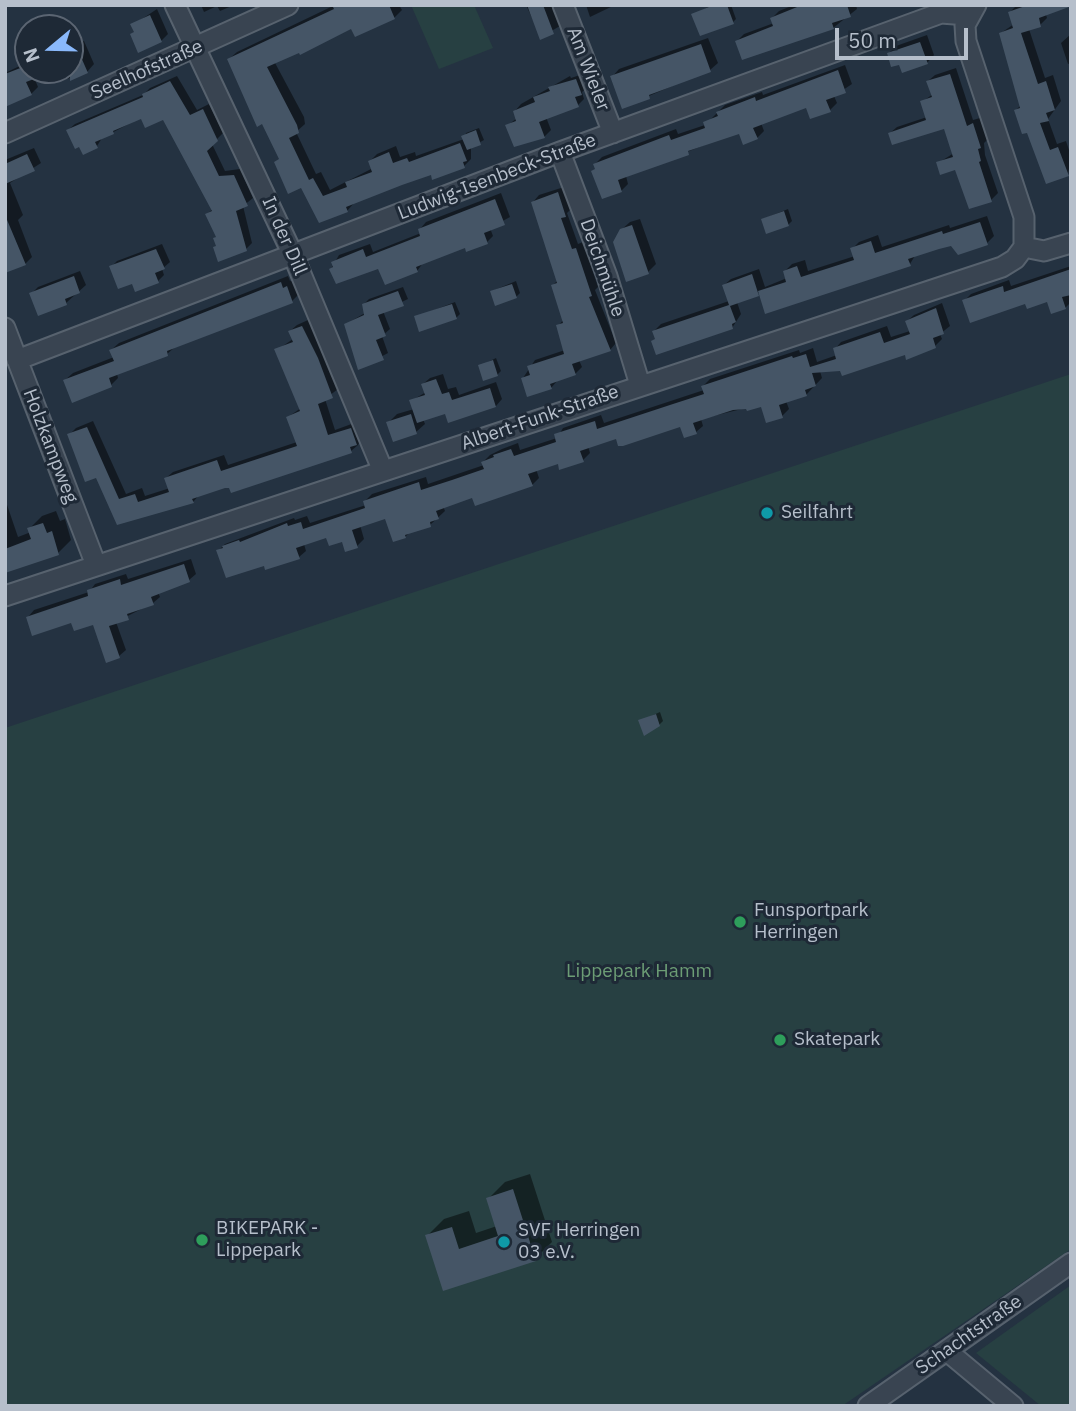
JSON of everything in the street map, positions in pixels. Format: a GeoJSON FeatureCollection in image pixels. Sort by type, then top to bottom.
{"type":"FeatureCollection","features":[{"type":"Feature","properties":{"kind":"street","name":"In der Dill"},"geometry":{"type":"LineString","coordinates":[[175,5],[293,256],[383,471]]}},
{"type":"Feature","properties":{"kind":"street","name":"Seelhofstraße"},"geometry":{"type":"LineString","coordinates":[[5,133],[288,5]]}},
{"type":"Feature","properties":{"kind":"street","name":"Am Wieler"},"geometry":{"type":"LineString","coordinates":[[563,5],[613,133]]}},
{"type":"Feature","properties":{"kind":"street","name":"Ludwig-Isenbeck-Straße"},"geometry":{"type":"LineString","coordinates":[[17,360],[560,152],[942,13],[969,8]]}},
{"type":"Feature","properties":{"kind":"street"},"geometry":{"type":"LineString","coordinates":[[969,8],[966,41],[1024,217],[1024,247],[1044,251],[1071,243]]}},
{"type":"Feature","properties":{"kind":"street","name":"Deichmühle"},"geometry":{"type":"LineString","coordinates":[[560,152],[607,276],[640,384]]}},
{"type":"Feature","properties":{"kind":"street","name":"Albert-Funk-Straße"},"geometry":{"type":"LineString","coordinates":[[5,596],[640,384],[1002,267],[1015,259],[1024,247]]}},
{"type":"Feature","properties":{"kind":"street","name":"Holzkampweg"},"geometry":{"type":"LineString","coordinates":[[5,328],[96,565]]}},
{"type":"Feature","properties":{"kind":"street","name":"Schachtstraße"},"geometry":{"type":"LineString","coordinates":[[868,1406],[1071,1263]]}},
{"type":"Feature","properties":{"kind":"street"},"geometry":{"type":"LineString","coordinates":[[947,1351],[1013,1406]]}},
{"type":"Feature","properties":{"kind":"green space"},"geometry":{"type":"Polygon","coordinates":[[[411,5],[474,5],[493,48],[439,69],[411,5]]]}},
{"type":"Feature","properties":{"kind":"green space","name":"Lippepark Hamm"},"geometry":{"type":"Polygon","coordinates":[[[1071,374],[1071,1249],[842,1406],[5,1406],[5,728],[1071,374]]]}},
{"type":"Feature","properties":{"kind":"green space"},"geometry":{"type":"Polygon","coordinates":[[[1071,1285],[1071,1406],[1041,1406],[976,1353],[1071,1285]]]}},
{"type":"Feature","properties":{"kind":"building"},"geometry":{"type":"Polygon","coordinates":[[[332,5],[389,5],[395,19],[355,37],[351,29],[300,55],[299,53],[267,67],[297,125],[299,133],[289,138],[309,180],[313,178],[323,196],[347,187],[345,182],[372,172],[368,161],[389,152],[393,163],[407,158],[409,162],[460,143],[467,161],[463,162],[465,168],[432,180],[431,175],[402,185],[346,207],[348,212],[319,223],[301,188],[288,194],[274,162],[279,159],[262,124],[257,127],[227,59],[334,9],[332,5]]]}},
{"type":"Feature","properties":{"kind":"building"},"geometry":{"type":"Polygon","coordinates":[[[527,5],[543,5],[554,34],[540,40],[527,5]]]}},
{"type":"Feature","properties":{"kind":"building"},"geometry":{"type":"Polygon","coordinates":[[[714,5],[727,5],[734,24],[700,36],[691,14],[714,5]]]}},
{"type":"Feature","properties":{"kind":"building"},"geometry":{"type":"Polygon","coordinates":[[[802,5],[847,5],[851,17],[832,23],[834,29],[742,60],[735,41],[773,26],[770,18],[802,5]]]}},
{"type":"Feature","properties":{"kind":"building"},"geometry":{"type":"Polygon","coordinates":[[[1028,5],[1069,7],[1039,18],[1041,27],[1021,33],[1038,84],[1046,81],[1055,110],[1046,113],[1049,121],[1040,123],[1050,150],[1058,147],[1069,176],[1046,184],[1027,133],[1022,134],[1014,110],[1020,108],[999,33],[1013,28],[1008,12],[1028,5]]]}},
{"type":"Feature","properties":{"kind":"building"},"geometry":{"type":"Polygon","coordinates":[[[150,15],[162,42],[138,53],[130,34],[134,32],[130,24],[150,15]]]}},
{"type":"Feature","properties":{"kind":"building"},"geometry":{"type":"Polygon","coordinates":[[[920,42],[928,64],[902,73],[899,65],[891,67],[887,53],[920,42]]]}},
{"type":"Feature","properties":{"kind":"building"},"geometry":{"type":"Polygon","coordinates":[[[701,44],[711,72],[649,95],[650,99],[622,109],[610,76],[701,44]]]}},
{"type":"Feature","properties":{"kind":"building"},"geometry":{"type":"Polygon","coordinates":[[[14,70],[14,84],[27,84],[32,95],[5,107],[5,74],[14,70]]]}},
{"type":"Feature","properties":{"kind":"building"},"geometry":{"type":"Polygon","coordinates":[[[838,70],[846,93],[826,100],[831,112],[810,119],[806,108],[753,128],[758,139],[743,145],[739,134],[688,151],[689,155],[618,180],[622,192],[602,199],[591,171],[595,169],[593,164],[669,135],[671,140],[705,128],[703,122],[718,116],[716,112],[755,97],[756,101],[838,70]]]}},
{"type":"Feature","properties":{"kind":"building"},"geometry":{"type":"Polygon","coordinates":[[[950,74],[967,126],[973,123],[981,148],[978,149],[979,162],[992,202],[969,209],[955,170],[940,175],[936,162],[953,157],[944,129],[892,145],[888,133],[926,120],[920,101],[932,97],[926,81],[950,74]]]}},
{"type":"Feature","properties":{"kind":"building"},"geometry":{"type":"Polygon","coordinates":[[[576,79],[582,95],[575,97],[579,107],[539,122],[545,138],[514,147],[505,125],[516,121],[513,111],[535,102],[533,97],[550,91],[548,87],[576,79]]]}},
{"type":"Feature","properties":{"kind":"building"},"geometry":{"type":"Polygon","coordinates":[[[170,81],[190,115],[203,109],[218,141],[207,151],[219,176],[234,175],[248,206],[236,211],[247,251],[218,262],[213,247],[216,246],[213,238],[216,237],[205,214],[212,211],[163,120],[145,128],[141,119],[113,131],[114,134],[95,142],[98,148],[83,155],[79,147],[75,149],[66,130],[143,97],[142,94],[170,81]]]}},
{"type":"Feature","properties":{"kind":"building"},"geometry":{"type":"Polygon","coordinates":[[[476,130],[481,145],[467,150],[461,136],[476,130]]]}},
{"type":"Feature","properties":{"kind":"building"},"geometry":{"type":"Polygon","coordinates":[[[27,154],[35,171],[5,184],[5,164],[27,154]]]}},
{"type":"Feature","properties":{"kind":"building"},"geometry":{"type":"Polygon","coordinates":[[[558,192],[566,217],[561,218],[572,249],[576,248],[592,296],[589,297],[611,351],[572,364],[576,375],[550,384],[552,389],[527,397],[521,378],[530,375],[527,366],[564,354],[556,325],[563,323],[551,285],[557,283],[531,202],[558,192]]]}},
{"type":"Feature","properties":{"kind":"building"},"geometry":{"type":"Polygon","coordinates":[[[495,199],[505,225],[484,233],[488,244],[466,252],[465,248],[416,267],[418,272],[385,285],[378,269],[336,284],[329,269],[333,267],[331,262],[363,249],[366,257],[420,236],[418,229],[495,199]]]}},
{"type":"Feature","properties":{"kind":"building"},"geometry":{"type":"Polygon","coordinates":[[[784,211],[789,226],[766,234],[761,219],[784,211]]]}},
{"type":"Feature","properties":{"kind":"building"},"geometry":{"type":"Polygon","coordinates":[[[5,215],[26,265],[5,273],[5,215]]]}},
{"type":"Feature","properties":{"kind":"building"},"geometry":{"type":"Polygon","coordinates":[[[980,222],[988,245],[958,255],[951,246],[939,249],[908,259],[911,266],[765,314],[758,291],[786,282],[783,271],[797,266],[801,277],[854,260],[850,248],[871,241],[875,253],[942,231],[943,234],[980,222]]]}},
{"type":"Feature","properties":{"kind":"building"},"geometry":{"type":"Polygon","coordinates":[[[632,225],[649,274],[626,282],[613,242],[620,229],[632,225]]]}},
{"type":"Feature","properties":{"kind":"building"},"geometry":{"type":"Polygon","coordinates":[[[156,249],[165,269],[155,273],[159,283],[135,292],[132,284],[118,289],[109,266],[156,249]]]}},
{"type":"Feature","properties":{"kind":"building"},"geometry":{"type":"Polygon","coordinates":[[[1071,269],[1071,295],[1062,297],[1066,309],[1051,314],[1047,302],[1027,309],[1025,304],[970,323],[962,300],[1003,286],[1004,292],[1071,269]]]}},
{"type":"Feature","properties":{"kind":"building"},"geometry":{"type":"Polygon","coordinates":[[[752,274],[759,296],[730,306],[736,322],[732,324],[733,329],[656,355],[651,341],[655,339],[652,331],[729,305],[722,285],[752,274]]]}},
{"type":"Feature","properties":{"kind":"building"},"geometry":{"type":"Polygon","coordinates":[[[74,276],[80,293],[65,299],[67,305],[38,316],[29,293],[74,276]]]}},
{"type":"Feature","properties":{"kind":"building"},"geometry":{"type":"Polygon","coordinates":[[[281,282],[283,288],[287,286],[293,303],[167,351],[168,356],[109,378],[112,387],[72,403],[63,380],[114,361],[109,350],[281,282]]]}},
{"type":"Feature","properties":{"kind":"building"},"geometry":{"type":"Polygon","coordinates":[[[512,284],[517,298],[495,306],[490,291],[512,284]]]}},
{"type":"Feature","properties":{"kind":"building"},"geometry":{"type":"Polygon","coordinates":[[[398,291],[404,306],[378,315],[386,336],[376,340],[384,360],[358,370],[344,324],[364,315],[362,304],[398,291]]]}},
{"type":"Feature","properties":{"kind":"building"},"geometry":{"type":"Polygon","coordinates":[[[452,304],[457,319],[419,332],[414,316],[452,304]]]}},
{"type":"Feature","properties":{"kind":"building"},"geometry":{"type":"Polygon","coordinates":[[[936,308],[944,334],[933,338],[936,348],[906,360],[905,355],[842,376],[840,371],[812,373],[816,386],[805,390],[807,396],[779,405],[783,418],[766,423],[761,407],[747,411],[733,410],[693,423],[697,434],[684,438],[680,427],[623,446],[618,446],[616,439],[580,451],[584,462],[559,470],[558,464],[528,474],[533,486],[475,506],[472,498],[436,511],[439,519],[430,522],[431,527],[405,535],[406,538],[393,542],[385,519],[352,530],[358,548],[345,552],[342,542],[329,546],[326,538],[296,548],[300,559],[265,570],[264,566],[226,578],[216,550],[223,548],[222,546],[239,540],[240,542],[287,523],[288,526],[301,522],[303,529],[365,508],[363,501],[419,482],[421,490],[452,480],[484,469],[481,462],[494,457],[493,455],[511,449],[514,456],[556,442],[554,434],[595,421],[597,429],[704,394],[701,386],[792,356],[793,358],[806,354],[810,367],[836,359],[833,348],[880,332],[884,343],[910,334],[905,321],[936,308]]]}},
{"type":"Feature","properties":{"kind":"building"},"geometry":{"type":"Polygon","coordinates":[[[302,326],[333,398],[318,404],[328,435],[351,428],[357,445],[350,447],[352,453],[231,493],[229,488],[225,488],[192,499],[194,503],[117,525],[96,478],[85,482],[67,434],[87,427],[119,499],[135,494],[138,502],[169,492],[164,478],[217,460],[221,471],[297,446],[286,417],[300,411],[274,349],[293,342],[288,331],[302,326]]]}},
{"type":"Feature","properties":{"kind":"building"},"geometry":{"type":"Polygon","coordinates":[[[493,360],[498,376],[483,381],[478,365],[493,360]]]}},
{"type":"Feature","properties":{"kind":"building"},"geometry":{"type":"Polygon","coordinates":[[[436,379],[442,394],[449,392],[452,400],[490,388],[496,407],[448,423],[445,414],[417,423],[409,400],[425,395],[421,384],[436,379]]]}},
{"type":"Feature","properties":{"kind":"building"},"geometry":{"type":"Polygon","coordinates":[[[411,414],[417,434],[393,442],[386,422],[411,414]]]}},
{"type":"Feature","properties":{"kind":"building"},"geometry":{"type":"Polygon","coordinates":[[[43,523],[47,533],[52,531],[59,555],[5,573],[5,549],[31,539],[27,528],[43,523]]]}},
{"type":"Feature","properties":{"kind":"building"},"geometry":{"type":"Polygon","coordinates":[[[184,564],[190,582],[151,597],[154,605],[127,614],[129,620],[109,626],[120,658],[106,663],[93,625],[74,631],[71,623],[32,636],[26,617],[88,596],[87,590],[120,579],[121,585],[184,564]]]}},
{"type":"Feature","properties":{"kind":"building"},"geometry":{"type":"Polygon","coordinates":[[[656,714],[660,726],[644,736],[638,720],[656,714]]]}},
{"type":"Feature","properties":{"kind":"building","name":"SVF Herringen 03 e.V."},"geometry":{"type":"Polygon","coordinates":[[[513,1189],[536,1261],[443,1291],[425,1235],[452,1227],[459,1249],[498,1236],[486,1198],[513,1189]]]}},
{"type":"Feature","properties":{"kind":"place","name":"Seilfahrt"},"geometry":{"type":"Point","coordinates":[767,513]}},
{"type":"Feature","properties":{"kind":"place","name":"Funsportpark Herringen"},"geometry":{"type":"Point","coordinates":[740,922]}},
{"type":"Feature","properties":{"kind":"place","name":"Skatepark"},"geometry":{"type":"Point","coordinates":[780,1040]}},
{"type":"Feature","properties":{"kind":"place","name":"BIKEPARK - Lippepark"},"geometry":{"type":"Point","coordinates":[202,1240]}},
{"type":"Feature","properties":{"kind":"place","name":"SVF Herringen 03 e.V."},"geometry":{"type":"Point","coordinates":[504,1242]}}]}
